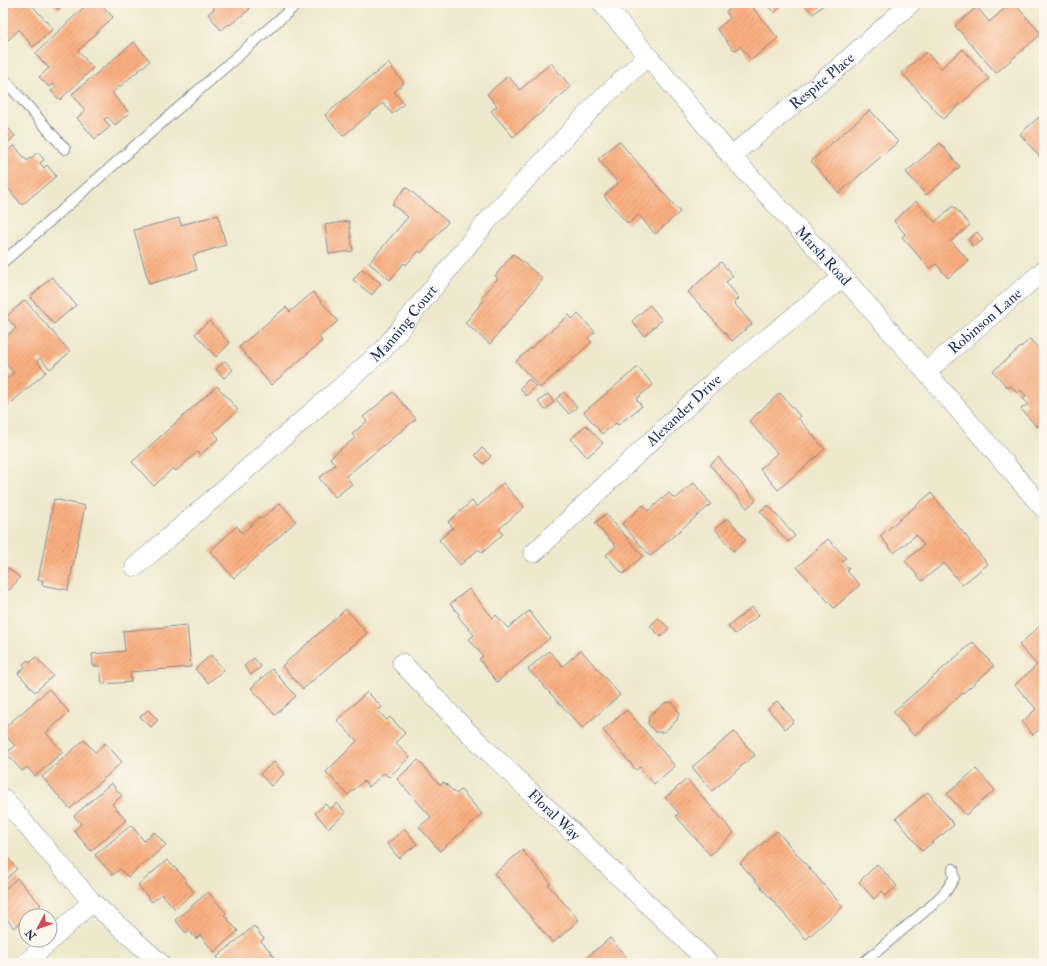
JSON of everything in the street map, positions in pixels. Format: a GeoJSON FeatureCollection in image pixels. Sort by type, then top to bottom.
{"type":"FeatureCollection","features":[{"type":"Feature","properties":{"kind":"street","name":"Marsh Road"},"geometry":{"type":"LineString","coordinates":[[602,3],[731,156],[843,278],[1044,509]]}},
{"type":"Feature","properties":{"kind":"street","name":"Respite Place"},"geometry":{"type":"LineString","coordinates":[[731,156],[838,68],[911,3]]}},
{"type":"Feature","properties":{"kind":"street","name":"Manning Court"},"geometry":{"type":"LineString","coordinates":[[135,567],[383,350],[484,225],[596,104],[648,56]]}},
{"type":"Feature","properties":{"kind":"street","name":"Robinson Lane"},"geometry":{"type":"LineString","coordinates":[[926,372],[1044,270]]}},
{"type":"Feature","properties":{"kind":"street","name":"Alexander Drive"},"geometry":{"type":"LineString","coordinates":[[534,553],[713,382],[843,278]]}},
{"type":"Feature","properties":{"kind":"street","name":"Floral Way"},"geometry":{"type":"LineString","coordinates":[[402,663],[467,731],[709,963]]}},
{"type":"Feature","properties":{"kind":"street"},"geometry":{"type":"LineString","coordinates":[[3,798],[92,902],[160,963]]}},
{"type":"Feature","properties":{"kind":"street"},"geometry":{"type":"LineString","coordinates":[[26,963],[92,902]]}},
{"type":"Feature","properties":{"kind":"lane"},"geometry":{"type":"LineString","coordinates":[[3,262],[298,3]]}},
{"type":"Feature","properties":{"kind":"lane"},"geometry":{"type":"LineString","coordinates":[[3,78],[65,149]]}},
{"type":"Feature","properties":{"kind":"lane"},"geometry":{"type":"LineString","coordinates":[[863,963],[931,906],[946,891],[954,878],[953,869]]}},
{"type":"Feature","properties":{"kind":"building"},"geometry":{"type":"Polygon","coordinates":[[[6,3],[30,3],[53,29],[33,47],[19,30],[8,40],[3,34],[3,6],[6,3]]]}},
{"type":"Feature","properties":{"kind":"building"},"geometry":{"type":"Polygon","coordinates":[[[52,3],[66,3],[58,10],[52,3]]]}},
{"type":"Feature","properties":{"kind":"building"},"geometry":{"type":"Polygon","coordinates":[[[88,3],[100,3],[113,17],[78,51],[93,68],[60,100],[51,91],[56,87],[52,84],[49,87],[39,77],[49,68],[35,54],[88,3]]]}},
{"type":"Feature","properties":{"kind":"building"},"geometry":{"type":"Polygon","coordinates":[[[217,3],[246,3],[250,9],[230,25],[229,24],[221,30],[208,14],[214,9],[213,7],[217,3]]]}},
{"type":"Feature","properties":{"kind":"building"},"geometry":{"type":"Polygon","coordinates":[[[737,3],[749,3],[778,38],[751,60],[740,46],[736,50],[733,49],[717,29],[730,18],[726,12],[737,3]]]}},
{"type":"Feature","properties":{"kind":"building"},"geometry":{"type":"Polygon","coordinates":[[[765,3],[785,3],[774,13],[765,3]]]}},
{"type":"Feature","properties":{"kind":"building"},"geometry":{"type":"Polygon","coordinates":[[[803,3],[826,3],[813,14],[803,3]]]}},
{"type":"Feature","properties":{"kind":"building"},"geometry":{"type":"Polygon","coordinates":[[[1011,3],[1014,3],[1041,34],[996,73],[955,26],[977,7],[989,22],[1011,3]]]}},
{"type":"Feature","properties":{"kind":"building"},"geometry":{"type":"Polygon","coordinates":[[[134,42],[150,61],[112,93],[129,113],[115,125],[108,117],[104,119],[110,127],[95,139],[77,118],[85,111],[72,94],[134,42]]]}},
{"type":"Feature","properties":{"kind":"building"},"geometry":{"type":"Polygon","coordinates":[[[963,49],[989,79],[943,119],[902,73],[926,52],[941,68],[963,49]]]}},
{"type":"Feature","properties":{"kind":"building"},"geometry":{"type":"Polygon","coordinates":[[[388,63],[404,83],[394,92],[404,104],[392,114],[383,103],[343,136],[325,115],[388,63]]]}},
{"type":"Feature","properties":{"kind":"building"},"geometry":{"type":"Polygon","coordinates":[[[551,63],[571,87],[513,137],[491,111],[497,106],[487,94],[508,76],[520,90],[551,63]]]}},
{"type":"Feature","properties":{"kind":"building"},"geometry":{"type":"Polygon","coordinates":[[[870,110],[898,142],[839,193],[811,161],[870,110]]]}},
{"type":"Feature","properties":{"kind":"building"},"geometry":{"type":"Polygon","coordinates":[[[1040,116],[1044,121],[1044,162],[1020,134],[1040,116]]]}},
{"type":"Feature","properties":{"kind":"building"},"geometry":{"type":"Polygon","coordinates":[[[8,128],[15,136],[3,147],[3,129],[5,131],[8,128]]]}},
{"type":"Feature","properties":{"kind":"building"},"geometry":{"type":"Polygon","coordinates":[[[619,141],[680,212],[655,234],[639,215],[628,224],[604,196],[618,183],[598,159],[619,141]]]}},
{"type":"Feature","properties":{"kind":"building"},"geometry":{"type":"Polygon","coordinates":[[[940,143],[960,167],[926,195],[906,172],[940,143]]]}},
{"type":"Feature","properties":{"kind":"building"},"geometry":{"type":"Polygon","coordinates":[[[14,145],[27,161],[38,152],[44,160],[40,163],[44,168],[47,165],[56,176],[22,205],[6,186],[3,189],[3,155],[14,145]]]}},
{"type":"Feature","properties":{"kind":"building"},"geometry":{"type":"Polygon","coordinates":[[[406,187],[448,222],[421,253],[419,251],[406,265],[404,263],[390,280],[369,263],[408,217],[392,204],[406,187]]]}},
{"type":"Feature","properties":{"kind":"building"},"geometry":{"type":"Polygon","coordinates":[[[916,201],[935,222],[953,206],[970,225],[951,241],[969,261],[948,278],[936,264],[930,269],[902,237],[905,234],[894,221],[916,201]]]}},
{"type":"Feature","properties":{"kind":"building"},"geometry":{"type":"Polygon","coordinates":[[[218,215],[226,245],[193,255],[197,270],[149,284],[134,230],[179,218],[181,225],[218,215]]]}},
{"type":"Feature","properties":{"kind":"building"},"geometry":{"type":"Polygon","coordinates":[[[349,221],[353,251],[329,254],[325,225],[349,221]]]}},
{"type":"Feature","properties":{"kind":"building"},"geometry":{"type":"Polygon","coordinates":[[[977,232],[983,240],[973,247],[968,239],[977,232]]]}},
{"type":"Feature","properties":{"kind":"building"},"geometry":{"type":"Polygon","coordinates":[[[513,254],[543,279],[490,344],[465,323],[483,301],[481,299],[498,278],[495,276],[513,254]]]}},
{"type":"Feature","properties":{"kind":"building"},"geometry":{"type":"Polygon","coordinates":[[[721,262],[733,276],[726,282],[739,298],[734,303],[752,324],[732,341],[688,292],[721,262]]]}},
{"type":"Feature","properties":{"kind":"building"},"geometry":{"type":"Polygon","coordinates":[[[362,269],[381,283],[372,295],[353,280],[362,269]]]}},
{"type":"Feature","properties":{"kind":"building"},"geometry":{"type":"Polygon","coordinates":[[[52,277],[76,305],[54,324],[30,297],[52,277]]]}},
{"type":"Feature","properties":{"kind":"building"},"geometry":{"type":"Polygon","coordinates":[[[313,292],[338,321],[319,337],[322,341],[271,385],[239,347],[286,307],[290,312],[313,292]]]}},
{"type":"Feature","properties":{"kind":"building"},"geometry":{"type":"Polygon","coordinates":[[[25,300],[70,352],[50,369],[40,358],[37,361],[46,372],[3,410],[3,382],[14,373],[3,361],[3,331],[7,336],[16,328],[6,317],[25,300]]]}},
{"type":"Feature","properties":{"kind":"building"},"geometry":{"type":"Polygon","coordinates":[[[650,305],[662,320],[644,336],[632,321],[650,305]]]}},
{"type":"Feature","properties":{"kind":"building"},"geometry":{"type":"Polygon","coordinates":[[[578,314],[595,332],[588,338],[592,342],[540,388],[516,361],[569,315],[572,319],[578,314]]]}},
{"type":"Feature","properties":{"kind":"building"},"geometry":{"type":"Polygon","coordinates":[[[209,321],[230,343],[216,357],[195,334],[209,321]]]}},
{"type":"Feature","properties":{"kind":"building"},"geometry":{"type":"Polygon","coordinates":[[[1030,339],[1044,355],[1044,421],[1037,427],[1021,409],[1028,404],[1023,398],[1026,396],[1021,390],[1017,393],[1011,386],[1008,388],[993,371],[1030,339]]]}},
{"type":"Feature","properties":{"kind":"building"},"geometry":{"type":"Polygon","coordinates":[[[225,361],[233,370],[224,378],[216,369],[225,361]]]}},
{"type":"Feature","properties":{"kind":"building"},"geometry":{"type":"Polygon","coordinates":[[[638,367],[653,385],[636,399],[642,406],[618,425],[616,423],[602,434],[584,412],[638,367]]]}},
{"type":"Feature","properties":{"kind":"building"},"geometry":{"type":"Polygon","coordinates":[[[529,379],[536,387],[526,396],[520,388],[529,379]]]}},
{"type":"Feature","properties":{"kind":"building"},"geometry":{"type":"Polygon","coordinates":[[[217,386],[238,410],[214,432],[219,438],[200,455],[197,452],[176,471],[173,468],[154,486],[132,462],[217,386]]]}},
{"type":"Feature","properties":{"kind":"building"},"geometry":{"type":"Polygon","coordinates":[[[393,392],[416,419],[346,476],[352,484],[335,497],[319,478],[335,465],[330,458],[355,438],[352,434],[367,421],[363,417],[393,392]]]}},
{"type":"Feature","properties":{"kind":"building"},"geometry":{"type":"Polygon","coordinates":[[[564,392],[577,407],[569,414],[556,399],[564,392]]]}},
{"type":"Feature","properties":{"kind":"building"},"geometry":{"type":"Polygon","coordinates":[[[780,393],[800,416],[798,418],[825,449],[778,490],[760,469],[777,453],[749,421],[780,393]]]}},
{"type":"Feature","properties":{"kind":"building"},"geometry":{"type":"Polygon","coordinates":[[[548,394],[554,402],[545,410],[538,402],[548,394]]]}},
{"type":"Feature","properties":{"kind":"building"},"geometry":{"type":"Polygon","coordinates":[[[586,425],[603,443],[587,457],[571,439],[586,425]]]}},
{"type":"Feature","properties":{"kind":"building"},"geometry":{"type":"Polygon","coordinates":[[[482,448],[491,456],[484,464],[475,455],[482,448]]]}},
{"type":"Feature","properties":{"kind":"building"},"geometry":{"type":"Polygon","coordinates":[[[718,457],[756,500],[747,508],[710,465],[718,457]]]}},
{"type":"Feature","properties":{"kind":"building"},"geometry":{"type":"Polygon","coordinates":[[[503,483],[524,507],[499,529],[503,534],[482,553],[479,549],[460,565],[439,540],[453,528],[448,522],[472,501],[477,507],[503,483]]]}},
{"type":"Feature","properties":{"kind":"building"},"geometry":{"type":"Polygon","coordinates":[[[694,483],[711,504],[650,556],[622,524],[643,505],[648,511],[669,493],[675,499],[694,483]]]}},
{"type":"Feature","properties":{"kind":"building"},"geometry":{"type":"Polygon","coordinates":[[[931,493],[988,564],[962,585],[944,563],[922,581],[905,561],[924,545],[916,535],[894,553],[880,536],[931,493]]]}},
{"type":"Feature","properties":{"kind":"building"},"geometry":{"type":"Polygon","coordinates":[[[54,499],[85,506],[68,590],[42,585],[43,580],[38,580],[54,499]]]}},
{"type":"Feature","properties":{"kind":"building"},"geometry":{"type":"Polygon","coordinates":[[[280,503],[296,521],[234,578],[210,551],[237,526],[242,533],[260,517],[262,519],[280,503]]]}},
{"type":"Feature","properties":{"kind":"building"},"geometry":{"type":"Polygon","coordinates":[[[768,505],[795,536],[788,542],[760,511],[768,505]]]}},
{"type":"Feature","properties":{"kind":"building"},"geometry":{"type":"Polygon","coordinates":[[[606,514],[643,556],[623,574],[606,555],[616,546],[595,523],[606,514]]]}},
{"type":"Feature","properties":{"kind":"building"},"geometry":{"type":"Polygon","coordinates":[[[728,518],[746,540],[733,551],[715,529],[728,518]]]}},
{"type":"Feature","properties":{"kind":"building"},"geometry":{"type":"Polygon","coordinates":[[[828,539],[846,558],[842,561],[849,569],[847,571],[860,585],[834,608],[797,567],[828,539]]]}},
{"type":"Feature","properties":{"kind":"building"},"geometry":{"type":"Polygon","coordinates":[[[8,568],[20,578],[9,590],[3,586],[3,574],[8,568]]]}},
{"type":"Feature","properties":{"kind":"building"},"geometry":{"type":"Polygon","coordinates":[[[469,589],[493,618],[496,615],[508,628],[529,611],[550,638],[497,682],[479,659],[483,656],[469,639],[474,635],[450,604],[469,589]]]}},
{"type":"Feature","properties":{"kind":"building"},"geometry":{"type":"Polygon","coordinates":[[[752,607],[759,615],[735,634],[728,627],[752,607]]]}},
{"type":"Feature","properties":{"kind":"building"},"geometry":{"type":"Polygon","coordinates":[[[346,609],[367,633],[303,689],[282,666],[346,609]]]}},
{"type":"Feature","properties":{"kind":"building"},"geometry":{"type":"Polygon","coordinates":[[[658,618],[669,628],[661,637],[650,626],[658,618]]]}},
{"type":"Feature","properties":{"kind":"building"},"geometry":{"type":"Polygon","coordinates":[[[187,625],[191,667],[130,672],[131,682],[102,684],[100,666],[93,666],[92,654],[125,651],[123,631],[187,625]]]}},
{"type":"Feature","properties":{"kind":"building"},"geometry":{"type":"Polygon","coordinates":[[[1041,625],[1044,627],[1044,725],[1033,735],[1022,722],[1036,709],[1015,685],[1037,665],[1019,645],[1041,625]]]}},
{"type":"Feature","properties":{"kind":"building"},"geometry":{"type":"Polygon","coordinates":[[[973,642],[994,666],[914,736],[893,712],[973,642]]]}},
{"type":"Feature","properties":{"kind":"building"},"geometry":{"type":"Polygon","coordinates":[[[581,650],[620,695],[582,728],[528,669],[549,651],[563,666],[581,650]]]}},
{"type":"Feature","properties":{"kind":"building"},"geometry":{"type":"Polygon","coordinates":[[[211,655],[224,670],[208,683],[195,669],[211,655]]]}},
{"type":"Feature","properties":{"kind":"building"},"geometry":{"type":"Polygon","coordinates":[[[36,657],[53,676],[35,692],[18,673],[25,667],[23,664],[28,660],[30,663],[36,657]]]}},
{"type":"Feature","properties":{"kind":"building"},"geometry":{"type":"Polygon","coordinates":[[[254,658],[261,667],[251,675],[244,666],[254,658]]]}},
{"type":"Feature","properties":{"kind":"building"},"geometry":{"type":"Polygon","coordinates":[[[272,669],[296,696],[275,715],[251,688],[272,669]]]}},
{"type":"Feature","properties":{"kind":"building"},"geometry":{"type":"Polygon","coordinates":[[[49,689],[69,712],[46,733],[63,752],[35,776],[27,767],[22,771],[6,753],[15,746],[3,732],[3,729],[49,689]]]}},
{"type":"Feature","properties":{"kind":"building"},"geometry":{"type":"Polygon","coordinates":[[[367,692],[382,707],[378,711],[387,720],[390,717],[405,733],[395,743],[410,757],[389,777],[384,773],[369,787],[364,781],[348,795],[326,772],[357,741],[337,720],[367,692]]]}},
{"type":"Feature","properties":{"kind":"building"},"geometry":{"type":"Polygon","coordinates":[[[777,701],[794,721],[785,729],[768,709],[777,701]]]}},
{"type":"Feature","properties":{"kind":"building"},"geometry":{"type":"Polygon","coordinates":[[[672,702],[679,712],[677,720],[664,732],[655,732],[648,724],[649,716],[665,703],[672,702]]]}},
{"type":"Feature","properties":{"kind":"building"},"geometry":{"type":"Polygon","coordinates":[[[148,710],[158,720],[151,727],[140,717],[148,710]]]}},
{"type":"Feature","properties":{"kind":"building"},"geometry":{"type":"Polygon","coordinates":[[[627,710],[675,766],[654,784],[640,767],[636,770],[603,730],[627,710]]]}},
{"type":"Feature","properties":{"kind":"building"},"geometry":{"type":"Polygon","coordinates":[[[734,732],[755,755],[712,791],[692,767],[734,732]]]}},
{"type":"Feature","properties":{"kind":"building"},"geometry":{"type":"Polygon","coordinates":[[[84,740],[95,752],[105,743],[122,762],[70,809],[42,777],[84,740]]]}},
{"type":"Feature","properties":{"kind":"building"},"geometry":{"type":"Polygon","coordinates":[[[418,760],[440,785],[444,782],[456,794],[461,790],[482,814],[440,851],[419,827],[431,817],[397,779],[418,760]]]}},
{"type":"Feature","properties":{"kind":"building"},"geometry":{"type":"Polygon","coordinates":[[[274,762],[284,774],[271,786],[260,774],[274,762]]]}},
{"type":"Feature","properties":{"kind":"building"},"geometry":{"type":"Polygon","coordinates":[[[976,769],[995,790],[966,815],[947,794],[976,769]]]}},
{"type":"Feature","properties":{"kind":"building"},"geometry":{"type":"Polygon","coordinates":[[[687,779],[734,833],[710,855],[676,816],[679,813],[665,798],[687,779]]]}},
{"type":"Feature","properties":{"kind":"building"},"geometry":{"type":"Polygon","coordinates":[[[111,783],[122,796],[112,804],[126,820],[91,851],[74,831],[81,824],[74,816],[111,783]]]}},
{"type":"Feature","properties":{"kind":"building"},"geometry":{"type":"Polygon","coordinates":[[[928,792],[954,825],[922,851],[896,818],[928,792]]]}},
{"type":"Feature","properties":{"kind":"building"},"geometry":{"type":"Polygon","coordinates":[[[337,803],[346,813],[328,828],[315,813],[325,804],[330,809],[337,803]]]}},
{"type":"Feature","properties":{"kind":"building"},"geometry":{"type":"Polygon","coordinates":[[[131,825],[144,841],[154,832],[166,845],[128,877],[120,869],[113,875],[95,855],[131,825]]]}},
{"type":"Feature","properties":{"kind":"building"},"geometry":{"type":"Polygon","coordinates":[[[405,829],[417,844],[399,858],[387,844],[405,829]]]}},
{"type":"Feature","properties":{"kind":"building"},"geometry":{"type":"Polygon","coordinates":[[[777,831],[843,907],[806,939],[740,863],[777,831]]]}},
{"type":"Feature","properties":{"kind":"building"},"geometry":{"type":"Polygon","coordinates":[[[522,850],[551,883],[548,885],[579,920],[553,943],[494,874],[522,850]]]}},
{"type":"Feature","properties":{"kind":"building"},"geometry":{"type":"Polygon","coordinates":[[[3,852],[17,869],[3,882],[3,852]]]}},
{"type":"Feature","properties":{"kind":"building"},"geometry":{"type":"Polygon","coordinates":[[[167,860],[187,880],[185,881],[194,892],[175,909],[162,894],[152,902],[138,885],[167,860]]]}},
{"type":"Feature","properties":{"kind":"building"},"geometry":{"type":"Polygon","coordinates":[[[877,864],[897,886],[886,896],[882,891],[874,899],[859,882],[877,864]]]}},
{"type":"Feature","properties":{"kind":"building"},"geometry":{"type":"Polygon","coordinates":[[[17,878],[41,905],[37,908],[18,908],[18,925],[14,928],[3,914],[3,891],[17,878]]]}},
{"type":"Feature","properties":{"kind":"building"},"geometry":{"type":"Polygon","coordinates":[[[208,892],[226,913],[224,915],[238,931],[214,952],[200,935],[196,939],[189,930],[186,933],[175,920],[208,892]]]}},
{"type":"Feature","properties":{"kind":"building"},"geometry":{"type":"Polygon","coordinates":[[[254,926],[264,939],[261,941],[280,963],[221,963],[217,957],[254,926]]]}},
{"type":"Feature","properties":{"kind":"building"},"geometry":{"type":"Polygon","coordinates":[[[610,938],[631,963],[592,963],[587,957],[610,938]]]}}]}
